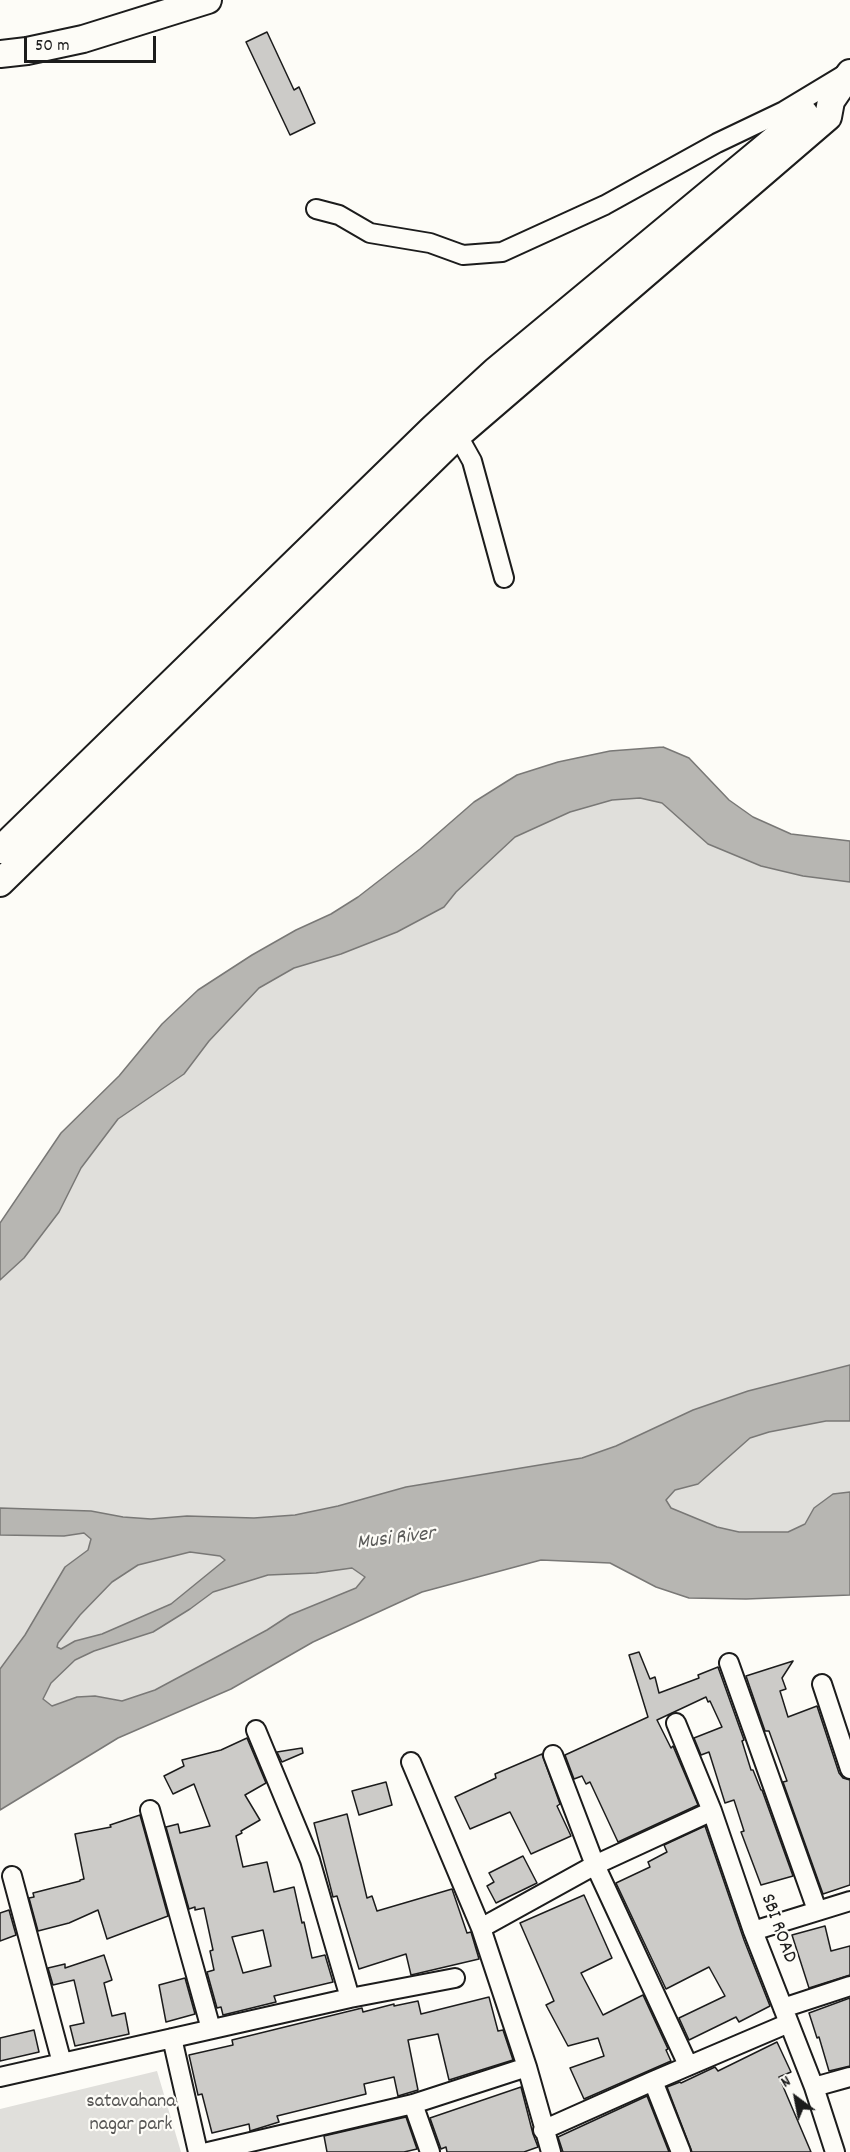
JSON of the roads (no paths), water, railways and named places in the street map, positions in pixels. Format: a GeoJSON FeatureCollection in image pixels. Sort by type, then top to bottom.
{"type":"FeatureCollection","features":[{"type":"Feature","properties":{"kind":"street"},"geometry":{"type":"LineString","coordinates":[[0,54],[83,39],[208,0]]}},
{"type":"Feature","properties":{"kind":"street"},"geometry":{"type":"LineString","coordinates":[[0,850],[452,425],[828,117],[831,101],[850,72]]}},
{"type":"Feature","properties":{"kind":"street"},"geometry":{"type":"LineString","coordinates":[[316,209],[339,216],[370,233],[430,243],[463,255],[502,252],[604,205],[717,143],[784,111],[850,72]]}},
{"type":"Feature","properties":{"kind":"street"},"geometry":{"type":"LineString","coordinates":[[452,425],[472,461],[504,578]]}},
{"type":"Feature","properties":{"kind":"street"},"geometry":{"type":"LineString","coordinates":[[0,884],[452,425]]}},
{"type":"Feature","properties":{"kind":"street"},"geometry":{"type":"LineString","coordinates":[[729,1663],[817,1910]]}},
{"type":"Feature","properties":{"kind":"street"},"geometry":{"type":"LineString","coordinates":[[822,1684],[850,1768]]}},
{"type":"Feature","properties":{"kind":"street","name":"SBI ROAD"},"geometry":{"type":"LineString","coordinates":[[675,1723],[712,1811],[753,1931],[814,2086],[836,2152]]}},
{"type":"Feature","properties":{"kind":"street"},"geometry":{"type":"LineString","coordinates":[[256,1730],[310,1860],[350,1998]]}},
{"type":"Feature","properties":{"kind":"street"},"geometry":{"type":"LineString","coordinates":[[553,1755],[595,1865],[688,2065]]}},
{"type":"Feature","properties":{"kind":"street"},"geometry":{"type":"LineString","coordinates":[[411,1762],[482,1928],[527,2067],[551,2152]]}},
{"type":"Feature","properties":{"kind":"street"},"geometry":{"type":"LineString","coordinates":[[150,1810],[211,2029]]}},
{"type":"Feature","properties":{"kind":"street"},"geometry":{"type":"LineString","coordinates":[[482,1928],[595,1865],[712,1811]]}},
{"type":"Feature","properties":{"kind":"street"},"geometry":{"type":"LineString","coordinates":[[12,1876],[62,2063]]}},
{"type":"Feature","properties":{"kind":"street"},"geometry":{"type":"LineString","coordinates":[[753,1931],[850,1900]]}},
{"type":"Feature","properties":{"kind":"street"},"geometry":{"type":"LineString","coordinates":[[0,2077],[350,1998],[455,1978]]}},
{"type":"Feature","properties":{"kind":"street"},"geometry":{"type":"LineString","coordinates":[[543,2130],[688,2065],[786,2015],[850,1986]]}},
{"type":"Feature","properties":{"kind":"street"},"geometry":{"type":"LineString","coordinates":[[172,2038],[198,2152]]}},
{"type":"Feature","properties":{"kind":"street"},"geometry":{"type":"LineString","coordinates":[[208,2152],[412,2104],[527,2067]]}},
{"type":"Feature","properties":{"kind":"street"},"geometry":{"type":"LineString","coordinates":[[814,2086],[850,2077]]}},
{"type":"Feature","properties":{"kind":"street"},"geometry":{"type":"LineString","coordinates":[[653,2080],[681,2152]]}},
{"type":"Feature","properties":{"kind":"street"},"geometry":{"type":"LineString","coordinates":[[412,2104],[430,2152]]}},
{"type":"Feature","properties":{"kind":"water"},"geometry":{"type":"Polygon","coordinates":[[[663,747],[689,758],[729,800],[753,817],[791,834],[850,841],[850,882],[803,876],[761,866],[708,844],[662,803],[640,798],[612,800],[570,812],[515,837],[456,892],[444,907],[397,932],[341,954],[294,968],[259,988],[209,1041],[184,1074],[118,1119],[81,1168],[59,1212],[24,1258],[0,1280],[0,1223],[61,1133],[119,1076],[162,1024],[198,990],[252,955],[296,930],[331,914],[358,897],[420,849],[474,802],[517,775],[558,762],[610,751],[663,747]]]}},
{"type":"Feature","properties":{"kind":"water","name":"Musi River"},"geometry":{"type":"Polygon","coordinates":[[[850,1365],[850,1421],[826,1421],[750,1438],[698,1484],[675,1490],[666,1500],[671,1508],[717,1527],[739,1532],[788,1532],[805,1524],[814,1508],[833,1494],[850,1492],[850,1595],[746,1599],[689,1598],[656,1587],[610,1563],[541,1560],[422,1592],[313,1642],[231,1689],[118,1738],[0,1810],[0,1669],[25,1635],[65,1567],[88,1550],[91,1539],[84,1533],[64,1536],[0,1535],[0,1508],[91,1511],[151,1519],[187,1516],[254,1518],[295,1515],[406,1487],[582,1458],[616,1446],[693,1410],[748,1391],[850,1365]],[[190,1552],[138,1565],[112,1582],[80,1615],[57,1647],[61,1649],[75,1641],[102,1634],[171,1604],[225,1560],[220,1556],[190,1552]],[[352,1568],[316,1573],[268,1575],[213,1592],[153,1632],[94,1651],[75,1660],[51,1683],[43,1699],[52,1706],[77,1697],[95,1696],[122,1701],[155,1690],[267,1630],[290,1615],[356,1588],[365,1577],[352,1568]]]}},
{"type":"Feature","properties":{"kind":"park label","name":"satavahana nagar park"},"geometry":{"type":"Point","coordinates":[131,2114]}}]}
